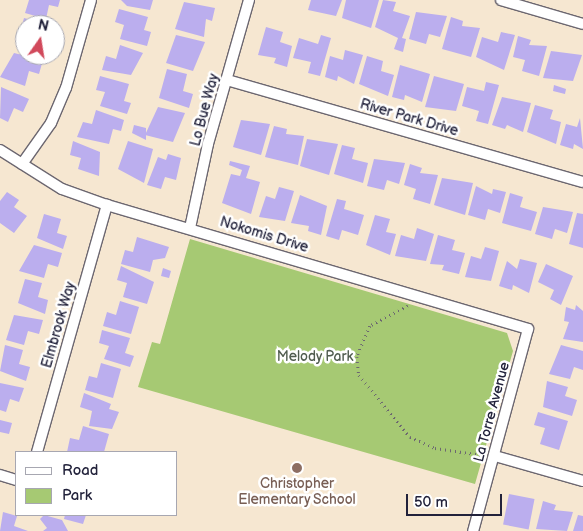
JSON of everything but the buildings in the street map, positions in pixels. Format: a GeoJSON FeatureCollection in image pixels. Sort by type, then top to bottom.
{"type":"FeatureCollection","features":[{"type":"Feature","properties":{"kind":"street"},"geometry":{"type":"LineString","coordinates":[[22,164],[51,123],[66,88],[91,0]]}},
{"type":"Feature","properties":{"kind":"street","name":"Lo Bue Way"},"geometry":{"type":"LineString","coordinates":[[190,228],[249,0]]}},
{"type":"Feature","properties":{"kind":"street"},"geometry":{"type":"LineString","coordinates":[[501,0],[583,24]]}},
{"type":"Feature","properties":{"kind":"street","name":"River Park Drive"},"geometry":{"type":"LineString","coordinates":[[227,80],[583,182]]}},
{"type":"Feature","properties":{"kind":"street","name":"Nokomis Drive"},"geometry":{"type":"LineString","coordinates":[[0,150],[62,189],[107,205],[528,329]]}},
{"type":"Feature","properties":{"kind":"street","name":"Elmbrook Way"},"geometry":{"type":"LineString","coordinates":[[37,451],[107,205]]}},
{"type":"Feature","properties":{"kind":"street","name":"La Torre Avenue"},"geometry":{"type":"LineString","coordinates":[[473,531],[495,456],[528,329]]}},
{"type":"Feature","properties":{"kind":"street"},"geometry":{"type":"LineString","coordinates":[[495,456],[583,481]]}},
{"type":"Feature","properties":{"kind":"street"},"geometry":{"type":"LineString","coordinates":[[0,475],[15,480]]}},
{"type":"Feature","properties":{"kind":"path"},"geometry":{"type":"LineString","coordinates":[[410,305],[370,326],[357,356],[359,376],[410,437],[435,448],[482,455]]}},
{"type":"Feature","properties":{"kind":"green space","name":"Melody Park"},"geometry":{"type":"Polygon","coordinates":[[[190,239],[507,333],[513,351],[475,484],[138,387],[152,342],[160,344],[190,239]]]}},
{"type":"Feature","properties":{"kind":"place","name":"Christopher Elementary School"},"geometry":{"type":"Point","coordinates":[297,468]}}]}
